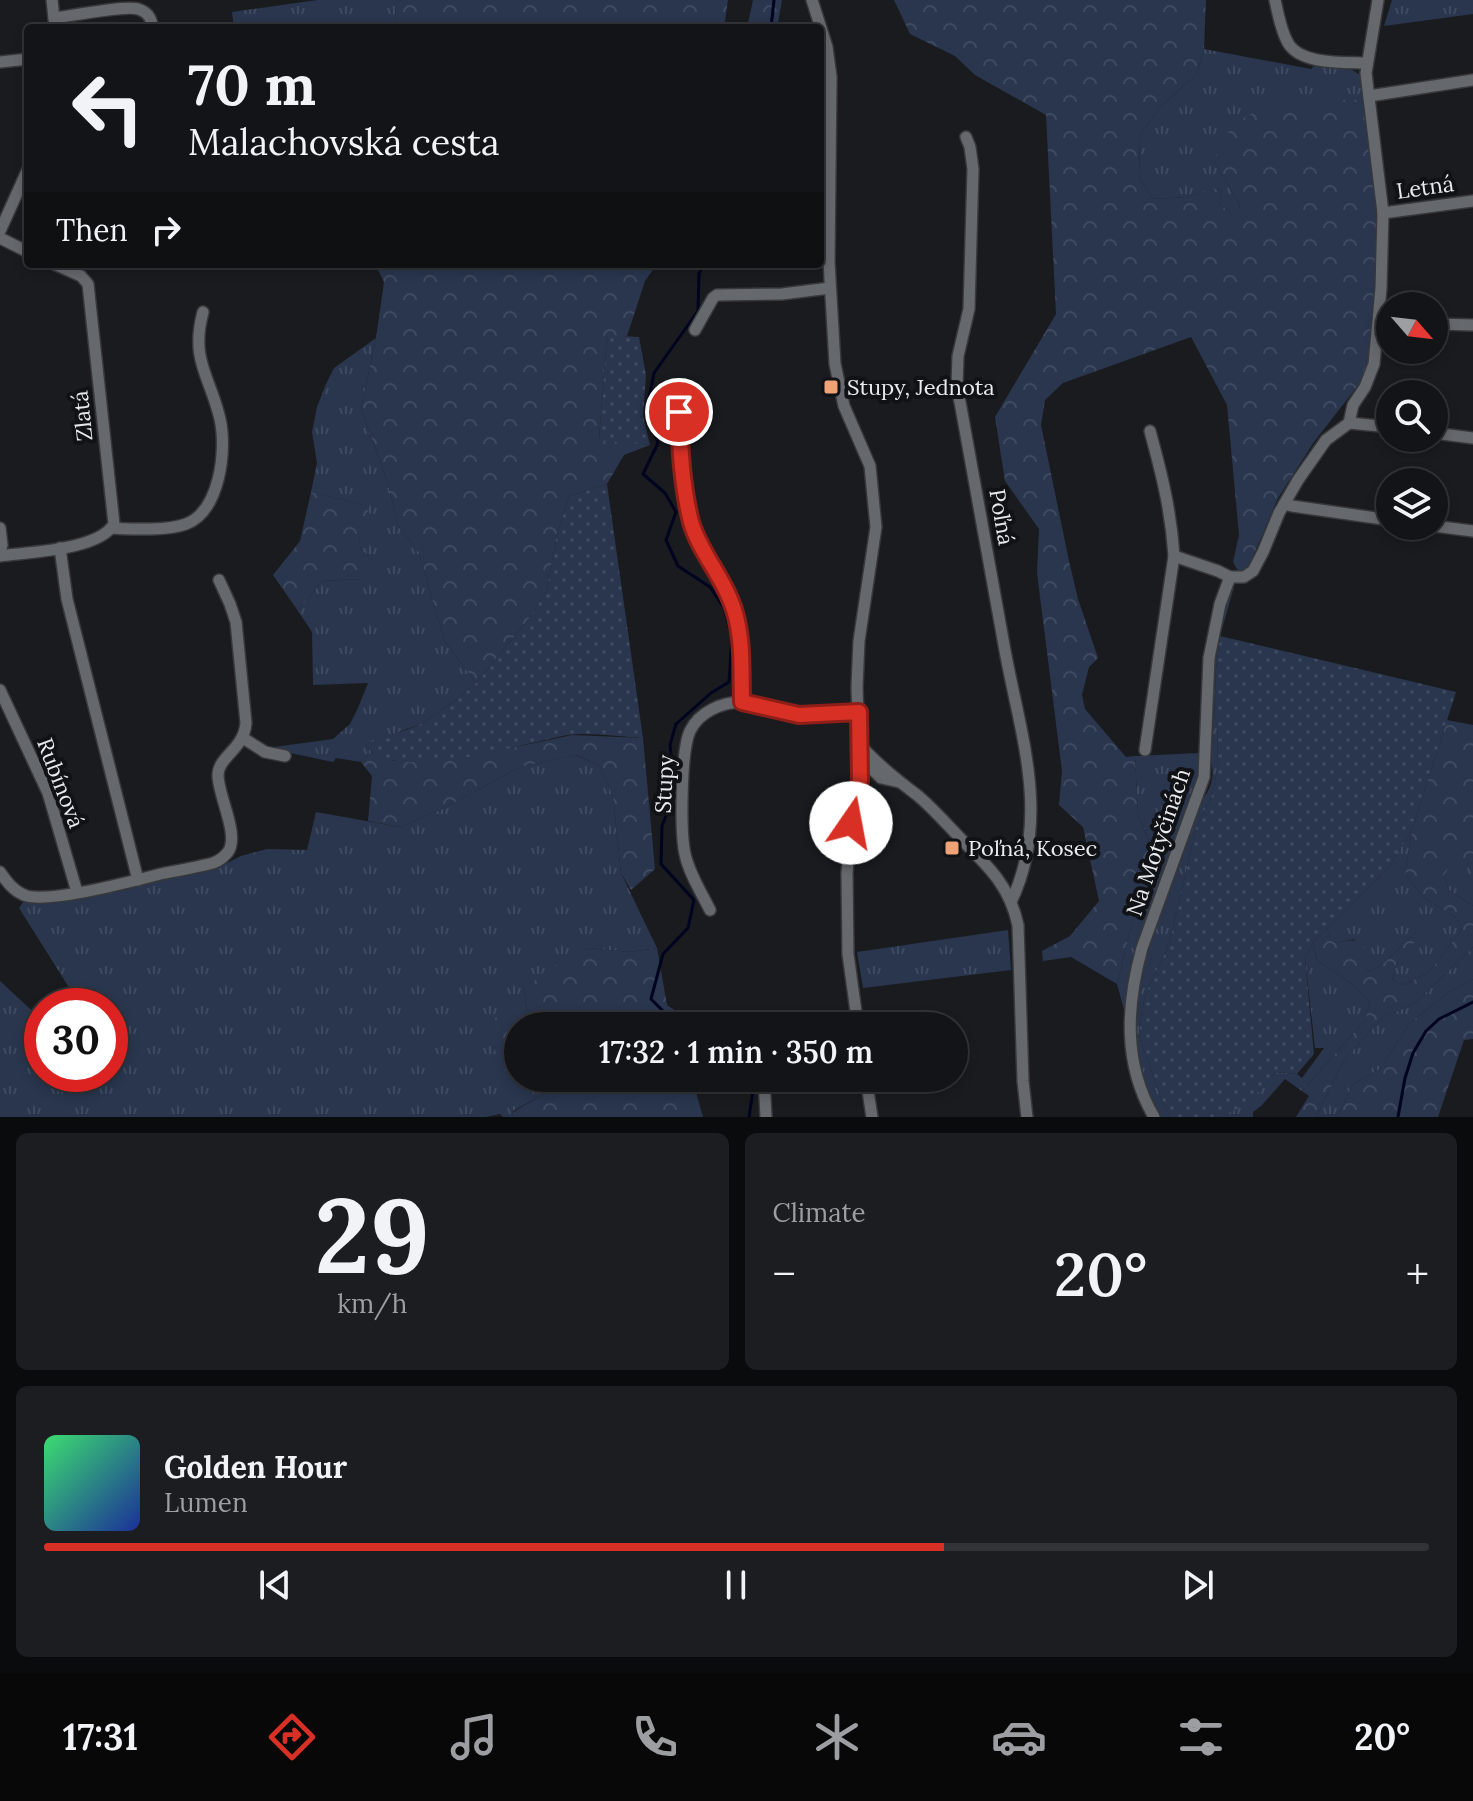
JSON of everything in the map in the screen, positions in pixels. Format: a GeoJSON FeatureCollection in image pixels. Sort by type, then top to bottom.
{"type":"FeatureCollection","features":[{"type":"Feature","properties":{"kind":"street"},"geometry":{"type":"LineString","coordinates":[[52,0],[55,23],[133,8],[150,17],[152,24]]}},
{"type":"Feature","properties":{"kind":"street"},"geometry":{"type":"LineString","coordinates":[[812,0],[820,24]]}},
{"type":"Feature","properties":{"kind":"street"},"geometry":{"type":"LineString","coordinates":[[1275,0],[1285,37],[1297,53],[1308,58],[1367,63]]}},
{"type":"Feature","properties":{"kind":"street"},"geometry":{"type":"LineString","coordinates":[[1378,0],[1367,63],[1383,213],[1384,292]]}},
{"type":"Feature","properties":{"kind":"street"},"geometry":{"type":"LineString","coordinates":[[824,38],[831,77],[830,288],[835,364],[844,406],[870,466],[875,506],[874,546],[859,641],[859,712],[867,768],[851,823],[846,918],[856,1012]]}},
{"type":"Feature","properties":{"kind":"street"},"geometry":{"type":"LineString","coordinates":[[0,62],[24,59]]}},
{"type":"Feature","properties":{"kind":"street"},"geometry":{"type":"LineString","coordinates":[[1369,96],[1473,80]]}},
{"type":"Feature","properties":{"kind":"street","name":"Poľná"},"geometry":{"type":"LineString","coordinates":[[966,137],[973,169],[969,309],[958,356],[957,386],[1030,782],[1028,853],[1011,902]]}},
{"type":"Feature","properties":{"kind":"street"},"geometry":{"type":"LineString","coordinates":[[0,231],[24,178]]}},
{"type":"Feature","properties":{"kind":"street","name":"Letná"},"geometry":{"type":"LineString","coordinates":[[1383,213],[1473,201]]}},
{"type":"Feature","properties":{"kind":"street"},"geometry":{"type":"LineString","coordinates":[[0,238],[24,250]]}},
{"type":"Feature","properties":{"kind":"street","name":"Zlatá"},"geometry":{"type":"LineString","coordinates":[[62,268],[85,279],[90,291],[114,518],[112,528]]}},
{"type":"Feature","properties":{"kind":"street"},"geometry":{"type":"LineString","coordinates":[[695,330],[717,295],[782,294],[830,288]]}},
{"type":"Feature","properties":{"kind":"street"},"geometry":{"type":"LineString","coordinates":[[0,528],[0,554],[89,542],[112,528],[188,524],[201,513],[213,494],[220,468],[222,434],[198,351],[203,312]]}},
{"type":"Feature","properties":{"kind":"street"},"geometry":{"type":"LineString","coordinates":[[1448,324],[1473,325]]}},
{"type":"Feature","properties":{"kind":"street"},"geometry":{"type":"LineString","coordinates":[[1174,556],[1230,577],[1244,577],[1253,571],[1284,504],[1319,449],[1349,423],[1353,405],[1365,387],[1376,356]]}},
{"type":"Feature","properties":{"kind":"street"},"geometry":{"type":"LineString","coordinates":[[679,412],[680,462],[691,521],[700,545],[732,602],[739,627],[742,702],[799,715],[859,712]]}},
{"type":"Feature","properties":{"kind":"street"},"geometry":{"type":"LineString","coordinates":[[1349,423],[1376,426]]}},
{"type":"Feature","properties":{"kind":"street","name":"Na Motyčinách"},"geometry":{"type":"LineString","coordinates":[[1145,750],[1174,556],[1166,490],[1150,431]]}},
{"type":"Feature","properties":{"kind":"street"},"geometry":{"type":"LineString","coordinates":[[1448,435],[1473,438]]}},
{"type":"Feature","properties":{"kind":"street"},"geometry":{"type":"LineString","coordinates":[[1284,504],[1376,518]]}},
{"type":"Feature","properties":{"kind":"street"},"geometry":{"type":"LineString","coordinates":[[1448,528],[1473,531]]}},
{"type":"Feature","properties":{"kind":"street"},"geometry":{"type":"LineString","coordinates":[[60,548],[67,599],[138,880]]}},
{"type":"Feature","properties":{"kind":"street","name":"Na Motyčinách"},"geometry":{"type":"LineString","coordinates":[[1154,1117],[1133,1066],[1130,1048],[1131,1000],[1142,948],[1204,777],[1210,647],[1230,577]]}},
{"type":"Feature","properties":{"kind":"street"},"geometry":{"type":"LineString","coordinates":[[0,872],[17,891],[39,897],[138,880],[214,862],[226,855],[232,838],[218,774],[223,762],[243,738],[246,723],[236,622],[219,580]]}},
{"type":"Feature","properties":{"kind":"street","name":"Rubínová"},"geometry":{"type":"LineString","coordinates":[[0,690],[48,793],[77,892]]}},
{"type":"Feature","properties":{"kind":"street","name":"Stupy"},"geometry":{"type":"LineString","coordinates":[[710,910],[684,850],[682,813],[686,745],[694,723],[703,715],[725,703],[742,702]]}},
{"type":"Feature","properties":{"kind":"street"},"geometry":{"type":"LineString","coordinates":[[243,738],[265,752],[285,756]]}},
{"type":"Feature","properties":{"kind":"street"},"geometry":{"type":"LineString","coordinates":[[867,768],[894,775],[918,797],[998,879],[1011,902],[1018,925],[1027,1117]]}},
{"type":"Feature","properties":{"kind":"street"},"geometry":{"type":"LineString","coordinates":[[765,1092],[766,1117]]}},
{"type":"Feature","properties":{"kind":"street"},"geometry":{"type":"LineString","coordinates":[[868,1092],[872,1117]]}},
{"type":"Feature","properties":{"kind":"green space"},"geometry":{"type":"Polygon","coordinates":[[[317,0],[401,0],[395,5],[397,24],[234,24],[232,12],[317,0]]]}},
{"type":"Feature","properties":{"kind":"green space"},"geometry":{"type":"Polygon","coordinates":[[[401,0],[728,0],[725,24],[397,24],[395,5],[401,0]]]}},
{"type":"Feature","properties":{"kind":"green space"},"geometry":{"type":"Polygon","coordinates":[[[753,0],[782,0],[778,24],[748,24],[753,0]]]}},
{"type":"Feature","properties":{"kind":"green space"},"geometry":{"type":"Polygon","coordinates":[[[894,0],[1206,0],[1204,49],[1197,74],[1161,106],[1140,135],[1139,177],[1153,199],[1187,197],[1214,188],[1221,190],[1219,204],[1231,213],[1237,212],[1240,206],[1215,162],[1218,146],[1237,122],[1265,106],[1354,99],[1363,103],[1377,213],[1377,279],[1369,361],[1359,384],[1314,442],[1278,498],[1248,568],[1239,572],[1233,562],[1239,535],[1227,405],[1191,337],[1063,383],[1045,400],[1041,425],[1078,599],[1098,658],[1089,667],[1082,695],[1085,709],[1126,757],[1135,756],[1138,815],[1160,867],[1138,898],[1117,984],[1071,957],[1043,961],[1042,951],[1070,936],[1099,901],[1083,827],[1059,805],[1062,771],[1037,573],[1039,529],[1005,481],[995,417],[1056,314],[1046,115],[975,75],[955,56],[910,34],[894,0]]]}},
{"type":"Feature","properties":{"kind":"green space"},"geometry":{"type":"Polygon","coordinates":[[[1392,0],[1473,0],[1473,14],[1384,26],[1392,0]]]}},
{"type":"Feature","properties":{"kind":"green space"},"geometry":{"type":"Polygon","coordinates":[[[1204,49],[1311,69],[1314,66],[1349,68],[1362,76],[1363,103],[1354,99],[1215,162],[1240,206],[1237,213],[1231,213],[1219,204],[1221,190],[1215,188],[1187,197],[1153,199],[1139,177],[1140,135],[1161,106],[1197,74],[1204,49]]]}},
{"type":"Feature","properties":{"kind":"green space"},"geometry":{"type":"Polygon","coordinates":[[[377,268],[654,268],[645,281],[627,336],[607,336],[599,439],[650,445],[624,455],[607,484],[569,496],[557,535],[547,590],[528,620],[476,683],[444,640],[419,552],[398,526],[388,483],[361,409],[384,282],[377,268]]]}},
{"type":"Feature","properties":{"kind":"green space"},"geometry":{"type":"Polygon","coordinates":[[[607,335],[639,337],[646,375],[643,416],[650,445],[599,440],[607,335]]]}},
{"type":"Feature","properties":{"kind":"green space"},"geometry":{"type":"Polygon","coordinates":[[[376,338],[361,409],[388,483],[398,526],[419,552],[444,640],[476,683],[421,724],[365,744],[372,752],[361,762],[336,758],[333,762],[267,748],[333,739],[350,724],[368,683],[313,685],[312,632],[298,611],[322,581],[362,579],[371,561],[359,545],[363,505],[311,492],[317,463],[312,432],[317,407],[334,368],[376,338]]]}},
{"type":"Feature","properties":{"kind":"green space"},"geometry":{"type":"Polygon","coordinates":[[[607,484],[643,738],[568,735],[439,761],[390,760],[372,752],[364,743],[421,724],[476,683],[528,620],[547,590],[557,535],[569,496],[607,484]]]}},
{"type":"Feature","properties":{"kind":"green space"},"geometry":{"type":"Polygon","coordinates":[[[311,492],[363,505],[374,518],[371,531],[360,538],[359,545],[371,561],[370,573],[362,579],[322,581],[298,611],[273,575],[300,541],[311,492]]]}},
{"type":"Feature","properties":{"kind":"green space"},"geometry":{"type":"Polygon","coordinates":[[[1234,587],[1220,636],[1216,669],[1214,722],[1217,724],[1218,766],[1212,796],[1196,828],[1169,945],[1146,993],[1142,1010],[1139,1036],[1170,1117],[1161,1117],[1138,1064],[1134,1030],[1137,995],[1156,926],[1201,801],[1212,782],[1212,670],[1219,623],[1234,587]]]}},
{"type":"Feature","properties":{"kind":"green space"},"geometry":{"type":"Polygon","coordinates":[[[1220,636],[1456,692],[1412,830],[1388,868],[1313,942],[1305,958],[1314,1054],[1297,1074],[1275,1072],[1256,1094],[1224,1115],[1170,1117],[1139,1036],[1146,993],[1169,945],[1196,828],[1212,796],[1218,766],[1217,724],[1214,723],[1220,636]]]}},
{"type":"Feature","properties":{"kind":"green space"},"geometry":{"type":"Polygon","coordinates":[[[1447,720],[1473,725],[1473,863],[1452,866],[1444,876],[1449,890],[1473,906],[1473,947],[1415,1003],[1382,1018],[1344,1060],[1316,1117],[1296,1117],[1309,1096],[1302,1091],[1365,1020],[1370,1003],[1355,986],[1317,960],[1313,942],[1327,928],[1330,939],[1336,943],[1359,942],[1368,954],[1364,966],[1370,972],[1417,931],[1421,931],[1396,964],[1392,980],[1403,985],[1429,972],[1461,931],[1458,919],[1423,897],[1405,874],[1412,830],[1447,720]]]}},
{"type":"Feature","properties":{"kind":"green space"},"geometry":{"type":"Polygon","coordinates":[[[572,735],[643,738],[655,869],[631,890],[621,873],[613,796],[599,765],[576,755],[520,767],[442,809],[400,827],[368,821],[372,776],[361,762],[372,752],[394,761],[492,752],[572,735]]]}},
{"type":"Feature","properties":{"kind":"green space"},"geometry":{"type":"Polygon","coordinates":[[[1201,753],[1199,775],[1133,958],[1124,1010],[1117,984],[1138,898],[1160,866],[1138,815],[1135,756],[1201,753]]]}},
{"type":"Feature","properties":{"kind":"green space"},"geometry":{"type":"Polygon","coordinates":[[[575,755],[599,765],[613,796],[621,873],[657,948],[630,952],[587,948],[524,990],[527,1012],[504,1012],[504,1092],[543,1092],[513,1111],[512,1117],[500,1114],[486,1117],[0,1117],[0,981],[24,1003],[24,1092],[128,1092],[128,988],[69,988],[19,908],[24,901],[50,902],[117,890],[223,865],[267,849],[307,850],[316,812],[400,827],[442,809],[520,767],[575,755]]]}},
{"type":"Feature","properties":{"kind":"green space"},"geometry":{"type":"Polygon","coordinates":[[[1412,830],[1405,874],[1423,897],[1458,919],[1461,931],[1429,972],[1403,985],[1392,980],[1396,964],[1421,933],[1417,931],[1370,972],[1364,966],[1354,939],[1336,943],[1330,939],[1327,928],[1388,868],[1412,830]]]}},
{"type":"Feature","properties":{"kind":"green space"},"geometry":{"type":"Polygon","coordinates":[[[1455,863],[1473,863],[1473,906],[1449,890],[1444,876],[1447,868],[1455,863]]]}},
{"type":"Feature","properties":{"kind":"green space"},"geometry":{"type":"Polygon","coordinates":[[[1008,930],[1011,970],[863,988],[857,952],[1008,930]]]}},
{"type":"Feature","properties":{"kind":"green space"},"geometry":{"type":"Polygon","coordinates":[[[1313,942],[1317,960],[1355,986],[1370,1003],[1365,1020],[1302,1091],[1285,1079],[1253,1112],[1253,1117],[1216,1117],[1249,1099],[1275,1072],[1297,1074],[1302,1078],[1324,1048],[1315,1048],[1305,958],[1313,942]]]}},
{"type":"Feature","properties":{"kind":"green space"},"geometry":{"type":"Polygon","coordinates":[[[1473,947],[1473,979],[1446,994],[1410,1023],[1380,1069],[1353,1084],[1337,1117],[1316,1117],[1344,1060],[1382,1018],[1415,1003],[1473,947]]]}},
{"type":"Feature","properties":{"kind":"green space"},"geometry":{"type":"Polygon","coordinates":[[[587,948],[630,952],[657,948],[667,1005],[677,1012],[527,1012],[524,990],[544,972],[587,948]]]}},
{"type":"Feature","properties":{"kind":"green space"},"geometry":{"type":"Polygon","coordinates":[[[1473,979],[1473,1039],[1464,1040],[1438,1117],[1337,1117],[1353,1084],[1380,1069],[1410,1023],[1446,994],[1473,979]]]}},
{"type":"Feature","properties":{"kind":"green space"},"geometry":{"type":"Polygon","coordinates":[[[504,1014],[504,1068],[488,1030],[504,1014]]]}},
{"type":"Feature","properties":{"kind":"green space"},"geometry":{"type":"Polygon","coordinates":[[[543,1092],[696,1092],[703,1117],[512,1117],[513,1112],[543,1092]]]}},
{"type":"Feature","properties":{"kind":"waterway"},"geometry":{"type":"LineString","coordinates":[[771,24],[774,0]]}},
{"type":"Feature","properties":{"kind":"waterway"},"geometry":{"type":"LineString","coordinates":[[664,1012],[651,999],[663,954],[688,928],[694,900],[661,864],[662,826],[675,792],[670,745],[676,724],[711,693],[729,682],[732,637],[724,608],[710,587],[678,566],[666,540],[676,512],[665,493],[643,474],[658,443],[647,408],[654,373],[698,311],[699,273],[702,268]]}},
{"type":"Feature","properties":{"kind":"waterway"},"geometry":{"type":"LineString","coordinates":[[1398,1117],[1413,1053],[1426,1031],[1439,1019],[1473,1002]]}},
{"type":"Feature","properties":{"kind":"waterway"},"geometry":{"type":"LineString","coordinates":[[749,1117],[753,1092]]}},
{"type":"Feature","properties":{"kind":"place","name":"Stupy, Jednota"},"geometry":{"type":"Point","coordinates":[831,387]}},
{"type":"Feature","properties":{"kind":"place","name":"Poľná, Kosec"},"geometry":{"type":"Point","coordinates":[952,848]}},
{"type":"Feature","properties":{"kind":"route"},"geometry":{"type":"LineString","coordinates":[[679,412],[680,462],[691,521],[700,545],[732,602],[739,627],[742,702],[799,715],[859,712],[860,780],[851,823]]}}]}
